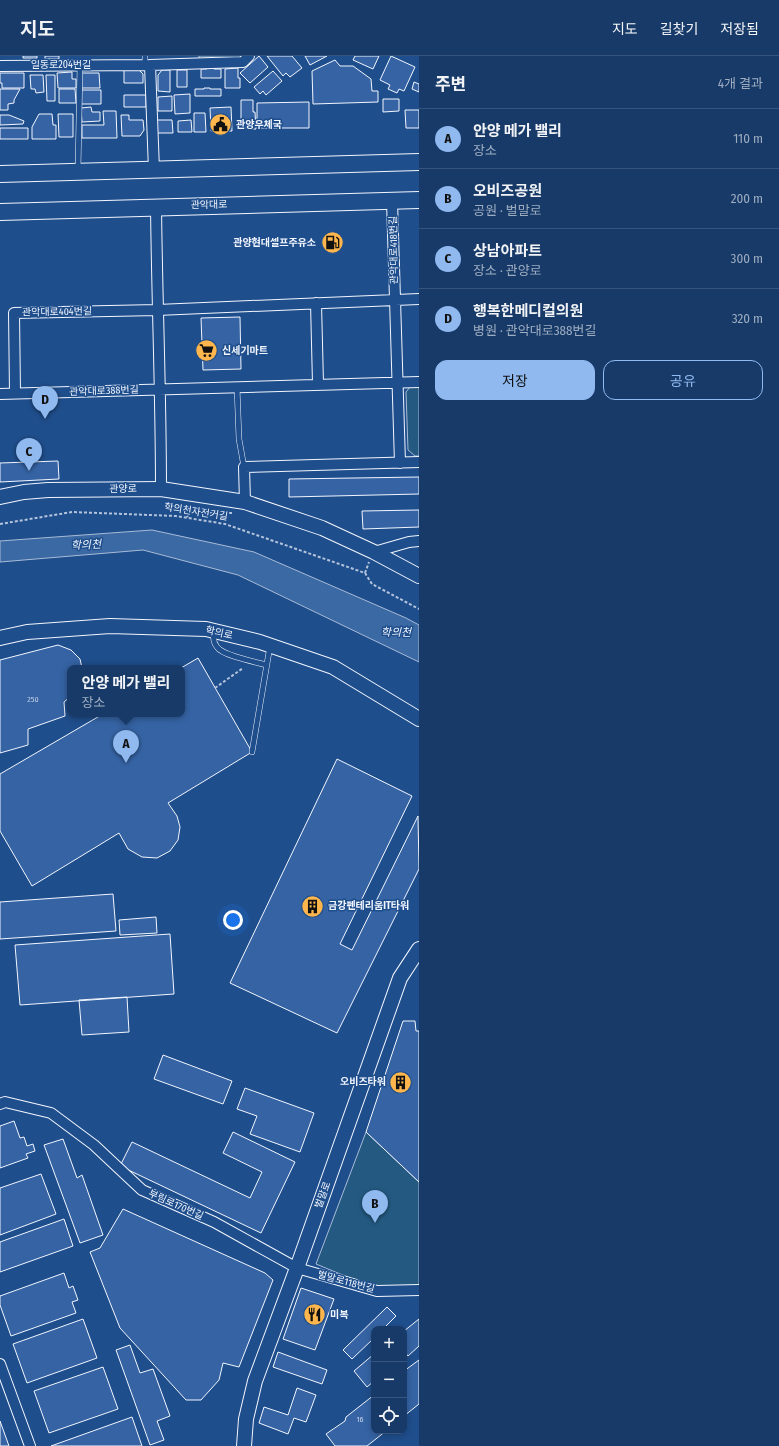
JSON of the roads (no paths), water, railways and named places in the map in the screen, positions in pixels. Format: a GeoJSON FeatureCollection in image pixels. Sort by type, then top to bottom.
{"type":"FeatureCollection","features":[{"type":"Feature","properties":{"kind":"main road"},"geometry":{"type":"LineString","coordinates":[[0,174],[419,162]]}},
{"type":"Feature","properties":{"kind":"main road","name":"관악대로"},"geometry":{"type":"LineString","coordinates":[[0,212],[156,206],[419,200]]}},
{"type":"Feature","properties":{"kind":"street","name":"일동로204번길"},"geometry":{"type":"LineString","coordinates":[[0,66],[147,62],[243,62],[250,56]]}},
{"type":"Feature","properties":{"kind":"street"},"geometry":{"type":"LineString","coordinates":[[147,62],[154,170]]}},
{"type":"Feature","properties":{"kind":"street","name":"관악대로418번길"},"geometry":{"type":"LineString","coordinates":[[392,201],[400,462]]}},
{"type":"Feature","properties":{"kind":"street"},"geometry":{"type":"LineString","coordinates":[[156,206],[157,310],[161,389],[162,489]]}},
{"type":"Feature","properties":{"kind":"street"},"geometry":{"type":"LineString","coordinates":[[395,299],[419,299]]}},
{"type":"Feature","properties":{"kind":"street","name":"관악대로404번길"},"geometry":{"type":"LineString","coordinates":[[16,393],[14,313],[157,310],[395,299]]}},
{"type":"Feature","properties":{"kind":"street"},"geometry":{"type":"LineString","coordinates":[[316,303],[318,384]]}},
{"type":"Feature","properties":{"kind":"street"},"geometry":{"type":"LineString","coordinates":[[161,389],[419,382]]}},
{"type":"Feature","properties":{"kind":"street","name":"관악대로388번길"},"geometry":{"type":"LineString","coordinates":[[0,394],[161,389]]}},
{"type":"Feature","properties":{"kind":"street"},"geometry":{"type":"LineString","coordinates":[[245,502],[244,467],[419,462]]}},
{"type":"Feature","properties":{"kind":"street","name":"관양로"},"geometry":{"type":"LineString","coordinates":[[0,497],[24,492],[48,490],[162,489],[245,502],[322,528],[374,552],[419,576]]}},
{"type":"Feature","properties":{"kind":"street"},"geometry":{"type":"LineString","coordinates":[[374,552],[409,542],[419,541]]}},
{"type":"Feature","properties":{"kind":"street","name":"학의로"},"geometry":{"type":"LineString","coordinates":[[0,638],[27,632],[110,626],[206,629],[270,646],[332,667],[419,719]]}},
{"type":"Feature","properties":{"kind":"street","name":"벌말로"},"geometry":{"type":"LineString","coordinates":[[244,1446],[246,1419],[255,1381],[297,1268],[400,978],[419,949]]}},
{"type":"Feature","properties":{"kind":"street","name":"부림로170번길"},"geometry":{"type":"LineString","coordinates":[[0,1104],[5,1102],[51,1113],[94,1145],[142,1190],[214,1222],[297,1268]]}},
{"type":"Feature","properties":{"kind":"street","name":"벌말로118번길"},"geometry":{"type":"LineString","coordinates":[[297,1268],[377,1291],[419,1290]]}},
{"type":"Feature","properties":{"kind":"street"},"geometry":{"type":"LineString","coordinates":[[0,1364],[30,1446]]}},
{"type":"Feature","properties":{"kind":"lane"},"geometry":{"type":"LineString","coordinates":[[78,172],[80,65]]}},
{"type":"Feature","properties":{"kind":"lane"},"geometry":{"type":"LineString","coordinates":[[237,387],[239,439],[244,467]]}},
{"type":"Feature","properties":{"kind":"lane"},"geometry":{"type":"LineString","coordinates":[[214,631],[213,639],[217,648],[227,654],[267,665]]}},
{"type":"Feature","properties":{"kind":"lane"},"geometry":{"type":"LineString","coordinates":[[252,752],[270,646]]}},
{"type":"Feature","properties":{"kind":"water","name":"학의천"},"geometry":{"type":"Polygon","coordinates":[[[152,530],[254,552],[406,618],[419,625],[419,662],[238,575],[143,550],[0,562],[0,541],[152,530]]]}},
{"type":"Feature","properties":{"kind":"place","name":"관양우체국"},"geometry":{"type":"Point","coordinates":[220,125]}},
{"type":"Feature","properties":{"kind":"place","name":"관양현대셀프주유소"},"geometry":{"type":"Point","coordinates":[332,243]}},
{"type":"Feature","properties":{"kind":"place","name":"신세기마트"},"geometry":{"type":"Point","coordinates":[207,351]}},
{"type":"Feature","properties":{"kind":"place","name":"행복한메디컬의원"},"geometry":{"type":"Point","coordinates":[45,419]}},
{"type":"Feature","properties":{"kind":"place","name":"상남아파트"},"geometry":{"type":"Point","coordinates":[29,471]}},
{"type":"Feature","properties":{"kind":"place","name":"안양 메가 밸리"},"geometry":{"type":"Point","coordinates":[126,763]}},
{"type":"Feature","properties":{"kind":"place","name":"금강펜테리움IT타워"},"geometry":{"type":"Point","coordinates":[313,906]}},
{"type":"Feature","properties":{"kind":"place","name":"오비즈타워"},"geometry":{"type":"Point","coordinates":[401,1082]}},
{"type":"Feature","properties":{"kind":"place","name":"오비즈공원"},"geometry":{"type":"Point","coordinates":[375,1223]}},
{"type":"Feature","properties":{"kind":"place","name":"미복"},"geometry":{"type":"Point","coordinates":[315,1315]}}]}
